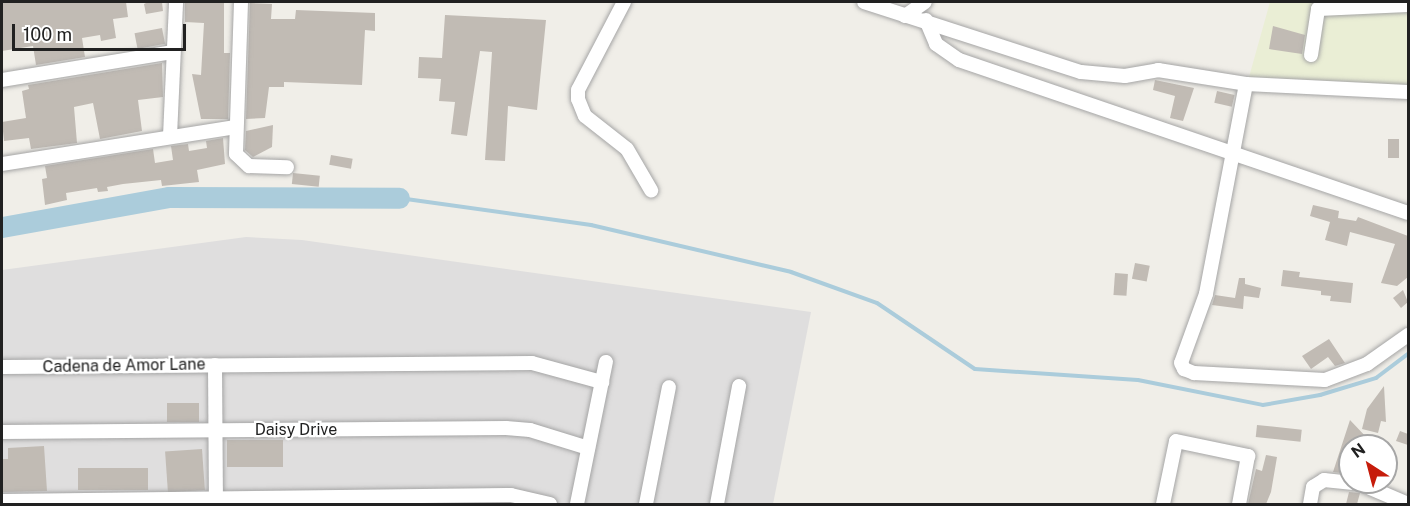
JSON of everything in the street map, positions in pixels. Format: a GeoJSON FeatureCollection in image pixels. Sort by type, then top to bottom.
{"type":"FeatureCollection","features":[{"type":"Feature","properties":{"kind":"street"},"geometry":{"type":"LineString","coordinates":[[170,136],[176,2]]}},
{"type":"Feature","properties":{"kind":"street"},"geometry":{"type":"LineString","coordinates":[[241,2],[235,127],[236,154],[244,164],[287,167]]}},
{"type":"Feature","properties":{"kind":"street"},"geometry":{"type":"LineString","coordinates":[[624,2],[578,90],[578,99],[585,116],[627,148],[651,190]]}},
{"type":"Feature","properties":{"kind":"street"},"geometry":{"type":"LineString","coordinates":[[864,2],[905,16],[926,20],[1081,72],[1125,76],[1158,70],[1245,84],[1408,92]]}},
{"type":"Feature","properties":{"kind":"street"},"geometry":{"type":"LineString","coordinates":[[905,16],[925,2]]}},
{"type":"Feature","properties":{"kind":"street"},"geometry":{"type":"LineString","coordinates":[[1311,55],[1318,9],[1408,5]]}},
{"type":"Feature","properties":{"kind":"street"},"geometry":{"type":"LineString","coordinates":[[926,20],[936,45],[959,60],[1162,131],[1235,152],[1408,213]]}},
{"type":"Feature","properties":{"kind":"street"},"geometry":{"type":"LineString","coordinates":[[2,80],[173,52]]}},
{"type":"Feature","properties":{"kind":"street"},"geometry":{"type":"LineString","coordinates":[[1245,84],[1235,152],[1206,294],[1181,363],[1184,369],[1194,374],[1325,380],[1367,364],[1408,335]]}},
{"type":"Feature","properties":{"kind":"street"},"geometry":{"type":"LineString","coordinates":[[2,164],[235,127]]}},
{"type":"Feature","properties":{"kind":"street"},"geometry":{"type":"LineString","coordinates":[[577,504],[606,362]]}},
{"type":"Feature","properties":{"kind":"street"},"geometry":{"type":"LineString","coordinates":[[215,365],[532,363],[602,382]]}},
{"type":"Feature","properties":{"kind":"street","name":"Cadena de Amor Lane"},"geometry":{"type":"LineString","coordinates":[[2,367],[215,365],[216,501]]}},
{"type":"Feature","properties":{"kind":"street"},"geometry":{"type":"LineString","coordinates":[[717,504],[739,386]]}},
{"type":"Feature","properties":{"kind":"street"},"geometry":{"type":"LineString","coordinates":[[646,504],[669,387]]}},
{"type":"Feature","properties":{"kind":"street","name":"Daisy Drive"},"geometry":{"type":"LineString","coordinates":[[2,432],[506,428],[530,430],[588,448]]}},
{"type":"Feature","properties":{"kind":"street"},"geometry":{"type":"LineString","coordinates":[[1163,504],[1176,441],[1248,456],[1239,504]]}},
{"type":"Feature","properties":{"kind":"street"},"geometry":{"type":"LineString","coordinates":[[1310,504],[1313,487],[1324,480],[1361,484],[1389,501],[1408,504]]}},
{"type":"Feature","properties":{"kind":"street"},"geometry":{"type":"LineString","coordinates":[[2,501],[216,501],[511,495],[550,504]]}},
{"type":"Feature","properties":{"kind":"shaded area"},"geometry":{"type":"Polygon","coordinates":[[[246,237],[302,240],[811,312],[773,504],[2,504],[2,270],[246,237]]]}},
{"type":"Feature","properties":{"kind":"green space"},"geometry":{"type":"Polygon","coordinates":[[[1270,2],[1408,2],[1408,85],[1249,77],[1270,2]]]}},
{"type":"Feature","properties":{"kind":"building"},"geometry":{"type":"Polygon","coordinates":[[[2,2],[126,2],[128,17],[113,19],[116,38],[101,41],[100,35],[82,38],[85,57],[36,65],[33,46],[2,51],[2,2]]]}},
{"type":"Feature","properties":{"kind":"building"},"geometry":{"type":"Polygon","coordinates":[[[162,2],[163,11],[146,14],[144,4],[162,2]]]}},
{"type":"Feature","properties":{"kind":"building"},"geometry":{"type":"Polygon","coordinates":[[[185,2],[224,2],[224,53],[230,53],[228,119],[201,119],[192,74],[201,75],[204,23],[185,22],[185,2]]]}},
{"type":"Feature","properties":{"kind":"building"},"geometry":{"type":"Polygon","coordinates":[[[250,3],[272,4],[271,19],[295,19],[296,10],[375,13],[375,31],[365,30],[362,85],[284,82],[284,87],[269,87],[265,118],[246,119],[250,3]]]}},
{"type":"Feature","properties":{"kind":"building"},"geometry":{"type":"Polygon","coordinates":[[[445,15],[546,20],[537,110],[508,106],[505,161],[485,160],[492,52],[480,51],[467,136],[451,134],[455,102],[439,101],[441,79],[418,78],[419,57],[442,58],[445,15]]]}},
{"type":"Feature","properties":{"kind":"building"},"geometry":{"type":"Polygon","coordinates":[[[1273,26],[1305,35],[1302,54],[1269,49],[1273,26]]]}},
{"type":"Feature","properties":{"kind":"building"},"geometry":{"type":"Polygon","coordinates":[[[162,28],[165,44],[138,49],[135,33],[162,28]]]}},
{"type":"Feature","properties":{"kind":"building"},"geometry":{"type":"Polygon","coordinates":[[[162,63],[163,97],[138,100],[142,131],[100,139],[93,103],[74,107],[77,143],[31,149],[29,138],[4,141],[2,122],[26,118],[22,91],[29,89],[28,85],[162,63]]]}},
{"type":"Feature","properties":{"kind":"building"},"geometry":{"type":"Polygon","coordinates":[[[1155,80],[1194,88],[1183,121],[1170,118],[1175,96],[1153,90],[1155,80]]]}},
{"type":"Feature","properties":{"kind":"building"},"geometry":{"type":"Polygon","coordinates":[[[1217,91],[1235,95],[1232,107],[1214,103],[1217,91]]]}},
{"type":"Feature","properties":{"kind":"building"},"geometry":{"type":"Polygon","coordinates":[[[273,125],[272,147],[253,157],[245,150],[246,131],[273,125]]]}},
{"type":"Feature","properties":{"kind":"building"},"geometry":{"type":"Polygon","coordinates":[[[223,138],[225,164],[197,170],[199,182],[162,186],[161,180],[123,184],[107,187],[108,191],[98,192],[97,188],[66,193],[67,200],[45,205],[42,179],[47,178],[45,166],[153,149],[155,163],[173,160],[171,146],[188,144],[189,151],[207,148],[206,141],[223,138]]]}},
{"type":"Feature","properties":{"kind":"building"},"geometry":{"type":"Polygon","coordinates":[[[1388,139],[1399,139],[1399,158],[1388,158],[1388,139]]]}},
{"type":"Feature","properties":{"kind":"building"},"geometry":{"type":"Polygon","coordinates":[[[331,155],[353,159],[351,169],[329,165],[331,155]]]}},
{"type":"Feature","properties":{"kind":"building"},"geometry":{"type":"Polygon","coordinates":[[[293,173],[320,176],[319,187],[292,184],[293,173]]]}},
{"type":"Feature","properties":{"kind":"building"},"geometry":{"type":"Polygon","coordinates":[[[1313,205],[1339,211],[1338,218],[1356,221],[1358,217],[1408,236],[1408,277],[1397,286],[1381,283],[1395,244],[1350,232],[1347,246],[1325,240],[1330,222],[1310,216],[1313,205]]]}},
{"type":"Feature","properties":{"kind":"building"},"geometry":{"type":"Polygon","coordinates":[[[1135,263],[1150,266],[1147,282],[1132,279],[1135,263]]]}},
{"type":"Feature","properties":{"kind":"building"},"geometry":{"type":"Polygon","coordinates":[[[1283,270],[1300,272],[1299,277],[1353,283],[1351,303],[1330,301],[1331,296],[1321,295],[1321,291],[1281,286],[1283,270]]]}},
{"type":"Feature","properties":{"kind":"building"},"geometry":{"type":"Polygon","coordinates":[[[1115,273],[1128,274],[1126,296],[1113,295],[1115,273]]]}},
{"type":"Feature","properties":{"kind":"building"},"geometry":{"type":"Polygon","coordinates":[[[1239,278],[1245,278],[1245,284],[1261,288],[1259,298],[1244,296],[1243,309],[1212,305],[1215,295],[1235,298],[1239,278]]]}},
{"type":"Feature","properties":{"kind":"building"},"geometry":{"type":"Polygon","coordinates":[[[1403,290],[1408,302],[1401,308],[1393,298],[1403,290]]]}},
{"type":"Feature","properties":{"kind":"building"},"geometry":{"type":"Polygon","coordinates":[[[1329,339],[1345,363],[1335,366],[1328,357],[1311,369],[1302,356],[1329,339]]]}},
{"type":"Feature","properties":{"kind":"building"},"geometry":{"type":"Polygon","coordinates":[[[1384,386],[1386,422],[1381,421],[1378,433],[1362,429],[1367,409],[1384,386]]]}},
{"type":"Feature","properties":{"kind":"building"},"geometry":{"type":"Polygon","coordinates":[[[167,403],[199,403],[199,422],[167,422],[167,403]]]}},
{"type":"Feature","properties":{"kind":"building"},"geometry":{"type":"Polygon","coordinates":[[[1350,420],[1363,434],[1345,434],[1350,420]]]}},
{"type":"Feature","properties":{"kind":"building"},"geometry":{"type":"Polygon","coordinates":[[[1257,425],[1302,430],[1300,442],[1256,437],[1257,425]]]}},
{"type":"Feature","properties":{"kind":"building"},"geometry":{"type":"Polygon","coordinates":[[[1400,431],[1408,434],[1408,445],[1398,442],[1400,431]]]}},
{"type":"Feature","properties":{"kind":"building"},"geometry":{"type":"Polygon","coordinates":[[[227,440],[283,440],[283,467],[227,467],[227,440]]]}},
{"type":"Feature","properties":{"kind":"building"},"geometry":{"type":"Polygon","coordinates":[[[44,446],[47,491],[2,492],[2,459],[8,459],[8,448],[44,446]]]}},
{"type":"Feature","properties":{"kind":"building"},"geometry":{"type":"Polygon","coordinates":[[[202,449],[205,490],[168,492],[165,452],[202,449]]]}},
{"type":"Feature","properties":{"kind":"building"},"geometry":{"type":"Polygon","coordinates":[[[1266,455],[1277,457],[1271,492],[1266,504],[1248,504],[1256,469],[1262,471],[1266,455]]]}},
{"type":"Feature","properties":{"kind":"building"},"geometry":{"type":"Polygon","coordinates":[[[1338,457],[1338,473],[1333,472],[1338,457]]]}},
{"type":"Feature","properties":{"kind":"building"},"geometry":{"type":"Polygon","coordinates":[[[78,468],[148,468],[148,490],[78,490],[78,468]]]}},
{"type":"Feature","properties":{"kind":"building"},"geometry":{"type":"Polygon","coordinates":[[[1348,494],[1360,494],[1357,504],[1346,504],[1348,494]]]}},
{"type":"Feature","properties":{"kind":"waterway"},"geometry":{"type":"LineString","coordinates":[[2,227],[169,197],[399,198]]}},
{"type":"Feature","properties":{"kind":"waterway"},"geometry":{"type":"LineString","coordinates":[[399,198],[591,225],[791,272],[877,303],[975,369],[1138,380],[1263,405],[1320,395],[1376,378],[1408,354]]}}]}
